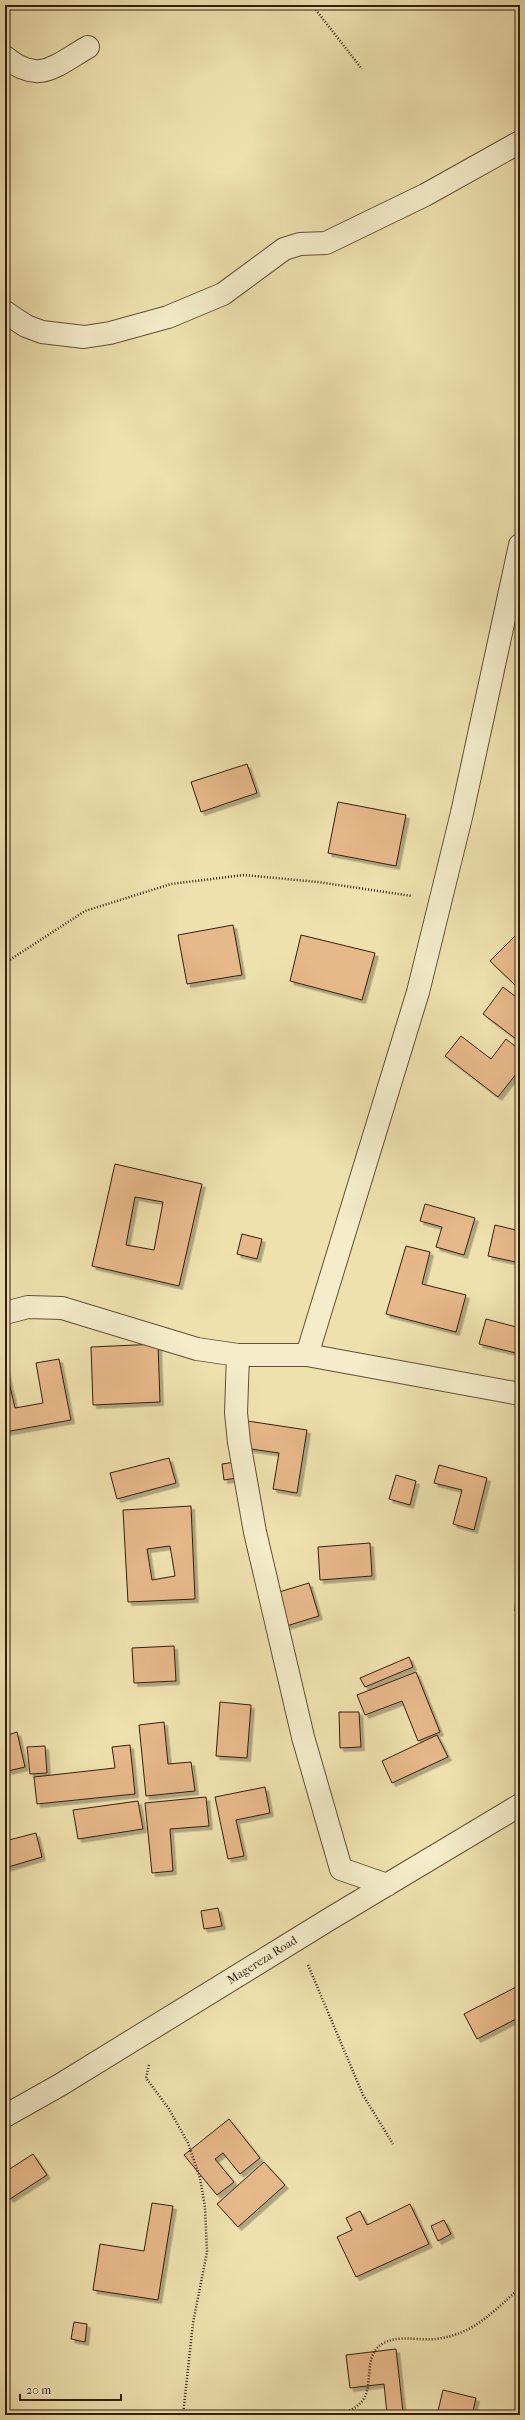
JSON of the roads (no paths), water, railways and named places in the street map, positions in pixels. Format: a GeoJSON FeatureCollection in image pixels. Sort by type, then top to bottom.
{"type":"FeatureCollection","features":[{"type":"Feature","properties":{"kind":"street"},"geometry":{"type":"LineString","coordinates":[[5,56],[24,69],[37,72],[48,69],[88,47]]}},
{"type":"Feature","properties":{"kind":"street"},"geometry":{"type":"LineString","coordinates":[[5,312],[26,326],[42,332],[84,337],[110,333],[168,317],[223,294],[248,277],[275,254],[292,246],[326,243],[425,195],[520,142]]}},
{"type":"Feature","properties":{"kind":"street"},"geometry":{"type":"LineString","coordinates":[[306,1355],[396,1067],[442,900],[520,545]]}},
{"type":"Feature","properties":{"kind":"street"},"geometry":{"type":"LineString","coordinates":[[5,1313],[28,1307],[62,1308],[197,1349],[238,1356],[306,1355],[520,1394]]}},
{"type":"Feature","properties":{"kind":"street"},"geometry":{"type":"LineString","coordinates":[[238,1356],[236,1413],[243,1468],[262,1558],[316,1784],[341,1869],[387,1885]]}},
{"type":"Feature","properties":{"kind":"street","name":"Magereza Road"},"geometry":{"type":"LineString","coordinates":[[5,2116],[155,2027],[520,1805]]}}]}
